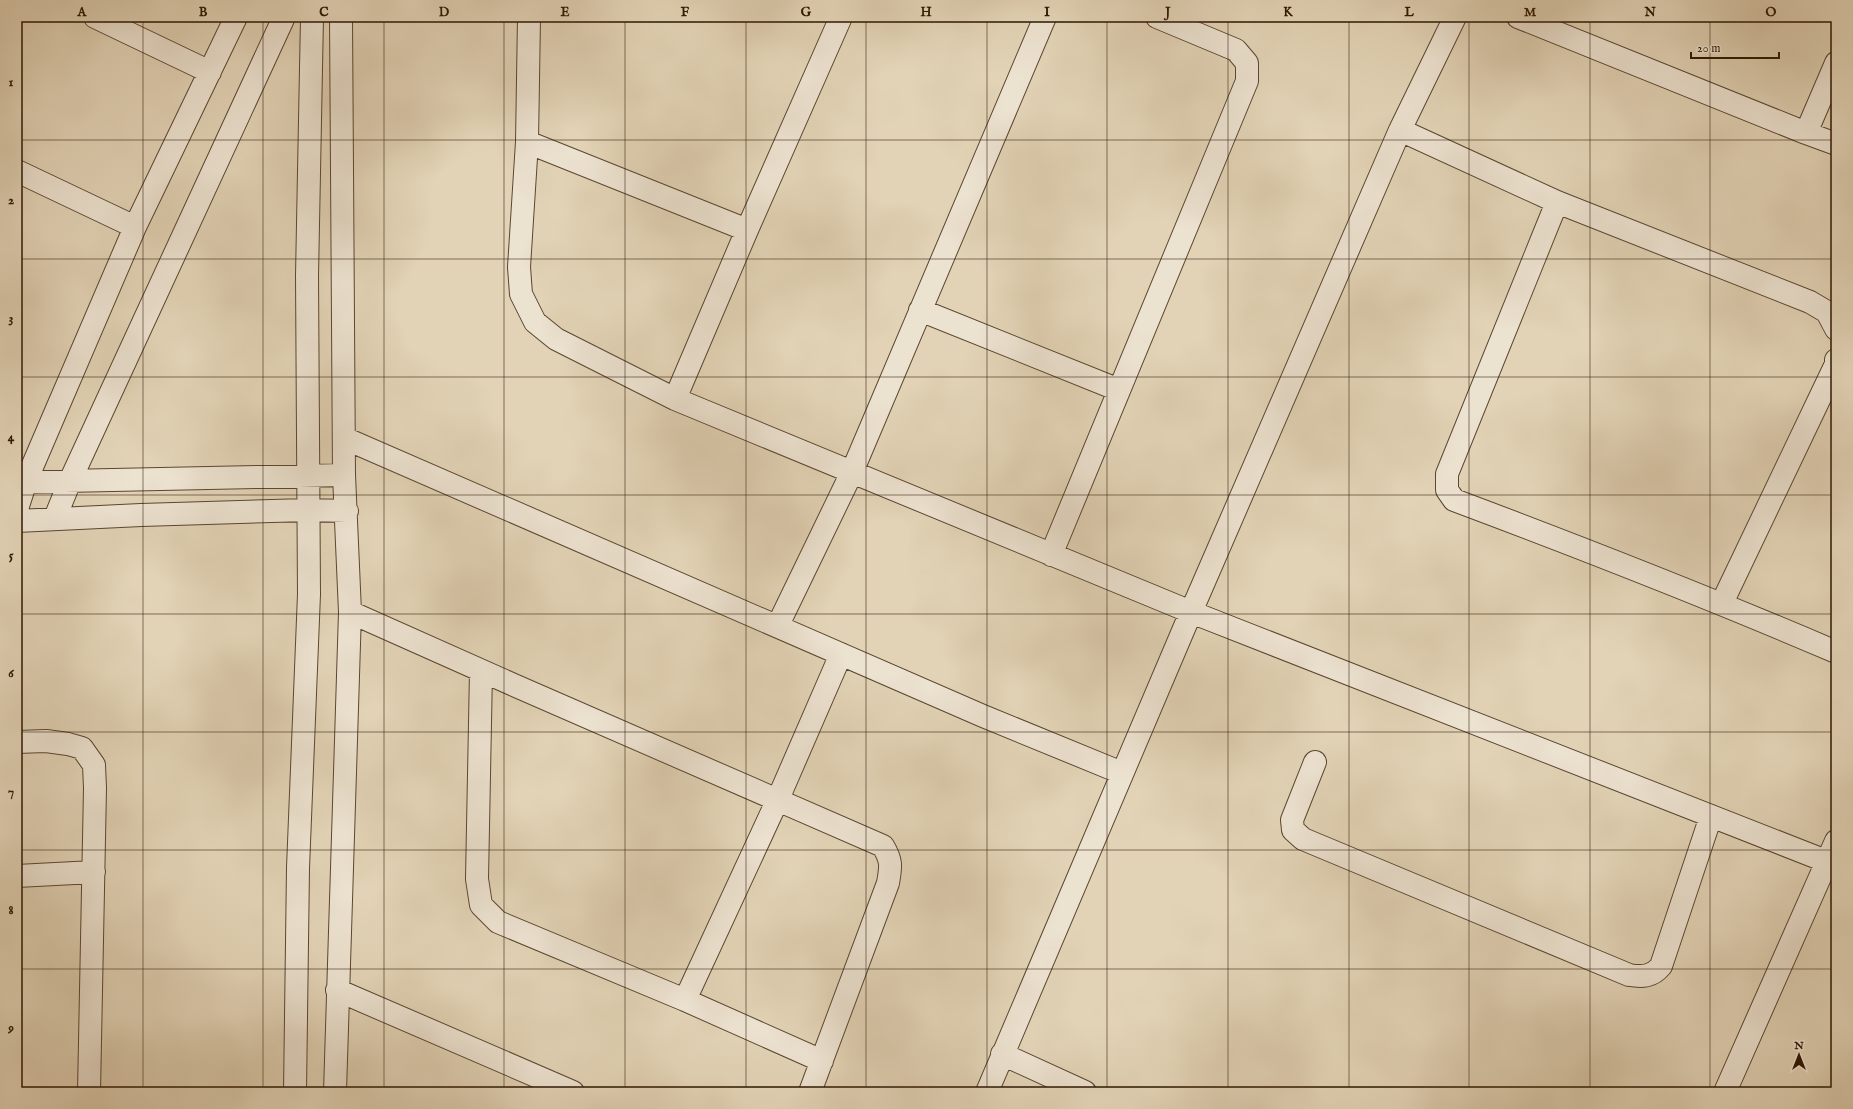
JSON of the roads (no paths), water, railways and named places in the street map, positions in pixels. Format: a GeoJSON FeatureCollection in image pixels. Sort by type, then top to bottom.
{"type":"FeatureCollection","features":[{"type":"Feature","properties":{"kind":"street"},"geometry":{"type":"LineString","coordinates":[[95,17],[210,72]]}},
{"type":"Feature","properties":{"kind":"street"},"geometry":{"type":"LineString","coordinates":[[17,509],[22,481],[135,227],[236,17]]}},
{"type":"Feature","properties":{"kind":"street"},"geometry":{"type":"LineString","coordinates":[[55,518],[70,481],[284,17]]}},
{"type":"Feature","properties":{"kind":"street"},"geometry":{"type":"LineString","coordinates":[[295,1092],[298,868],[309,594],[307,510],[307,276],[312,17]]}},
{"type":"Feature","properties":{"kind":"street"},"geometry":{"type":"LineString","coordinates":[[335,1092],[350,612],[344,475],[341,17]]}},
{"type":"Feature","properties":{"kind":"street"},"geometry":{"type":"LineString","coordinates":[[528,17],[527,142],[519,267],[521,294],[535,322],[556,339],[675,399],[1051,555],[1191,612],[1832,863]]}},
{"type":"Feature","properties":{"kind":"street"},"geometry":{"type":"LineString","coordinates":[[675,399],[746,230],[841,17]]}},
{"type":"Feature","properties":{"kind":"street"},"geometry":{"type":"LineString","coordinates":[[778,625],[852,472],[1045,17]]}},
{"type":"Feature","properties":{"kind":"street"},"geometry":{"type":"LineString","coordinates":[[1051,555],[1247,81],[1247,63],[1236,50],[1157,17]]}},
{"type":"Feature","properties":{"kind":"street"},"geometry":{"type":"LineString","coordinates":[[987,1092],[1191,612],[1400,130],[1455,17]]}},
{"type":"Feature","properties":{"kind":"street"},"geometry":{"type":"LineString","coordinates":[[1518,17],[1542,22],[1806,133],[1836,144]]}},
{"type":"Feature","properties":{"kind":"street"},"geometry":{"type":"LineString","coordinates":[[1806,133],[1836,63]]}},
{"type":"Feature","properties":{"kind":"street"},"geometry":{"type":"LineString","coordinates":[[1400,130],[1557,202],[1810,302],[1827,312],[1836,329]]}},
{"type":"Feature","properties":{"kind":"street"},"geometry":{"type":"LineString","coordinates":[[527,142],[746,230]]}},
{"type":"Feature","properties":{"kind":"street"},"geometry":{"type":"LineString","coordinates":[[17,171],[135,227]]}},
{"type":"Feature","properties":{"kind":"street"},"geometry":{"type":"LineString","coordinates":[[1557,202],[1452,460],[1447,474],[1447,490],[1454,500],[1722,603],[1836,652]]}},
{"type":"Feature","properties":{"kind":"street"},"geometry":{"type":"LineString","coordinates":[[920,310],[1119,390]]}},
{"type":"Feature","properties":{"kind":"street"},"geometry":{"type":"LineString","coordinates":[[1722,603],[1836,364],[1836,360]]}},
{"type":"Feature","properties":{"kind":"street"},"geometry":{"type":"LineString","coordinates":[[344,438],[778,625],[841,654],[1122,773]]}},
{"type":"Feature","properties":{"kind":"street"},"geometry":{"type":"LineString","coordinates":[[22,481],[344,475]]}},
{"type":"Feature","properties":{"kind":"street"},"geometry":{"type":"LineString","coordinates":[[17,521],[55,518],[307,510],[346,511]]}},
{"type":"Feature","properties":{"kind":"street"},"geometry":{"type":"LineString","coordinates":[[350,612],[481,671],[883,846],[890,857],[888,883],[810,1092]]}},
{"type":"Feature","properties":{"kind":"street"},"geometry":{"type":"LineString","coordinates":[[685,1000],[778,799],[841,654]]}},
{"type":"Feature","properties":{"kind":"street"},"geometry":{"type":"LineString","coordinates":[[481,671],[477,879],[482,905],[498,922],[685,1000],[822,1061]]}},
{"type":"Feature","properties":{"kind":"street"},"geometry":{"type":"LineString","coordinates":[[17,742],[46,741],[68,744],[82,748],[94,765],[96,788],[89,1092]]}},
{"type":"Feature","properties":{"kind":"street"},"geometry":{"type":"LineString","coordinates":[[1315,762],[1292,820],[1293,830],[1303,839],[1628,975],[1649,976],[1661,966],[1712,816]]}},
{"type":"Feature","properties":{"kind":"street"},"geometry":{"type":"LineString","coordinates":[[1726,1092],[1832,863],[1836,841]]}},
{"type":"Feature","properties":{"kind":"street"},"geometry":{"type":"LineString","coordinates":[[17,876],[94,872]]}},
{"type":"Feature","properties":{"kind":"street"},"geometry":{"type":"LineString","coordinates":[[337,990],[573,1092]]}},
{"type":"Feature","properties":{"kind":"street"},"geometry":{"type":"LineString","coordinates":[[1002,1054],[1085,1092]]}}]}
